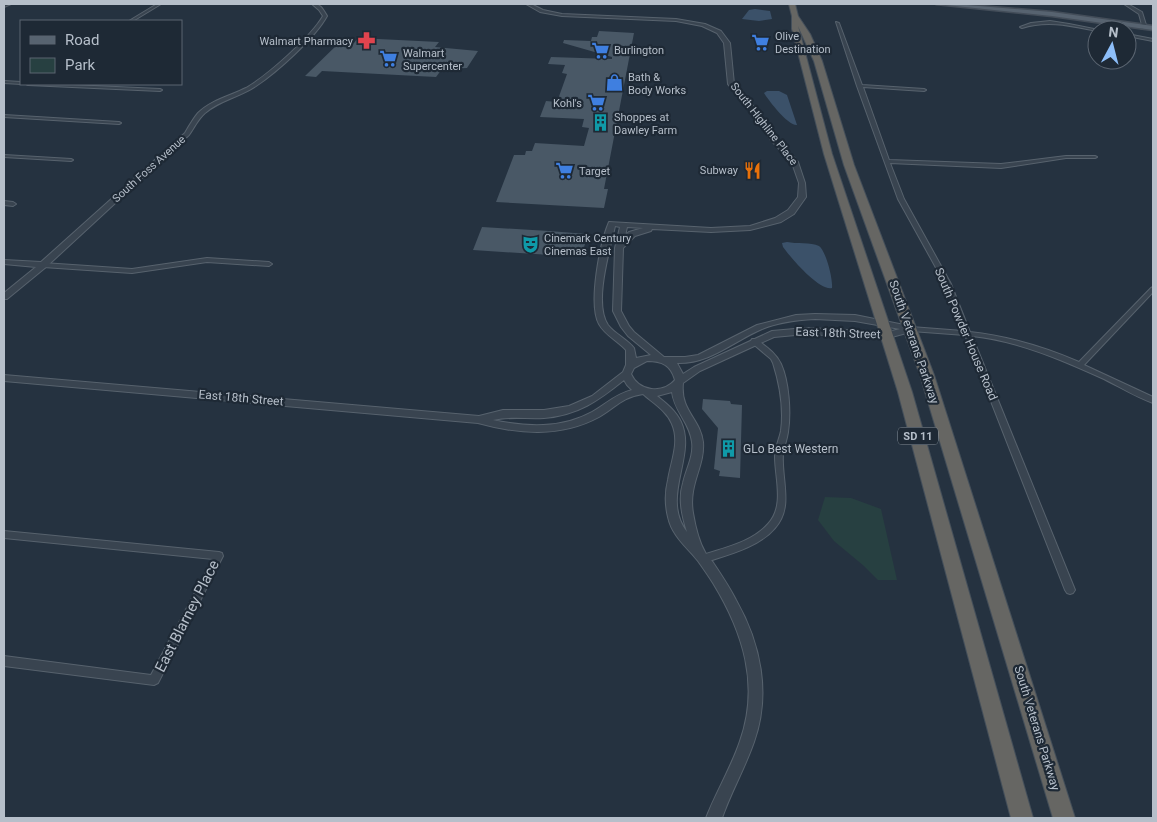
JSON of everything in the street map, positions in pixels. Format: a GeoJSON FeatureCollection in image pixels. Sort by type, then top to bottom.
{"type":"FeatureCollection","features":[{"type":"Feature","properties":{"kind":"highway","name":"South Veterans Parkway"},"geometry":{"type":"LineString","coordinates":[[792,4],[795,16],[795,29],[828,154],[885,328],[923,454],[1022,818]]}},
{"type":"Feature","properties":{"kind":"highway","name":"South Veterans Parkway"},"geometry":{"type":"LineString","coordinates":[[795,16],[807,34],[818,61],[849,165],[911,329],[1064,818]]}},
{"type":"Feature","properties":{"kind":"main road"},"geometry":{"type":"LineString","coordinates":[[939,4],[1043,13],[1153,29]]}},
{"type":"Feature","properties":{"kind":"street"},"geometry":{"type":"LineString","coordinates":[[4,6],[9,4]]}},
{"type":"Feature","properties":{"kind":"street"},"geometry":{"type":"LineString","coordinates":[[133,20],[159,4]]}},
{"type":"Feature","properties":{"kind":"street","name":"South Foss Avenue"},"geometry":{"type":"LineString","coordinates":[[4,297],[43,265],[187,134],[202,114],[221,101],[257,83],[312,34],[322,24],[325,16],[321,9],[314,4]]}},
{"type":"Feature","properties":{"kind":"street"},"geometry":{"type":"LineString","coordinates":[[528,4],[539,6]]}},
{"type":"Feature","properties":{"kind":"street"},"geometry":{"type":"LineString","coordinates":[[1126,4],[1141,13],[1142,27]]}},
{"type":"Feature","properties":{"kind":"street","name":"South Highline Place"},"geometry":{"type":"LineString","coordinates":[[539,6],[562,15],[683,21],[708,27],[719,32],[728,42],[731,84],[758,116],[772,138],[792,157],[797,166],[803,188],[802,197],[796,208],[778,220],[750,228],[731,230],[612,224],[598,294],[598,312],[607,329],[623,340],[631,350],[628,369]]}},
{"type":"Feature","properties":{"kind":"street","name":"South Highline Place"},"geometry":{"type":"LineString","coordinates":[[539,6],[582,16]]}},
{"type":"Feature","properties":{"kind":"street"},"geometry":{"type":"LineString","coordinates":[[1022,27],[1028,24],[1049,22],[1087,28]]}},
{"type":"Feature","properties":{"kind":"street","name":"South Powder House Road"},"geometry":{"type":"LineString","coordinates":[[837,23],[886,160],[909,217],[948,284],[1070,590]]}},
{"type":"Feature","properties":{"kind":"street"},"geometry":{"type":"LineString","coordinates":[[1137,37],[1153,40]]}},
{"type":"Feature","properties":{"kind":"street"},"geometry":{"type":"LineString","coordinates":[[4,82],[20,83]]}},
{"type":"Feature","properties":{"kind":"street"},"geometry":{"type":"LineString","coordinates":[[52,85],[160,90]]}},
{"type":"Feature","properties":{"kind":"street"},"geometry":{"type":"LineString","coordinates":[[859,86],[924,90]]}},
{"type":"Feature","properties":{"kind":"street"},"geometry":{"type":"LineString","coordinates":[[4,116],[119,123]]}},
{"type":"Feature","properties":{"kind":"street"},"geometry":{"type":"LineString","coordinates":[[4,156],[71,160]]}},
{"type":"Feature","properties":{"kind":"street"},"geometry":{"type":"LineString","coordinates":[[886,160],[1001,166],[1066,157],[1095,157]]}},
{"type":"Feature","properties":{"kind":"street"},"geometry":{"type":"LineString","coordinates":[[4,203],[13,204]]}},
{"type":"Feature","properties":{"kind":"street"},"geometry":{"type":"LineString","coordinates":[[624,225],[619,248],[619,275],[616,298],[619,316],[625,327],[636,339],[676,368],[679,381],[677,401],[694,426],[698,444],[698,452],[687,487],[686,498],[688,513],[702,557]]}},
{"type":"Feature","properties":{"kind":"street"},"geometry":{"type":"LineString","coordinates":[[619,248],[624,240],[636,232],[671,228]]}},
{"type":"Feature","properties":{"kind":"street"},"geometry":{"type":"LineString","coordinates":[[4,262],[132,271],[207,260],[269,264]]}},
{"type":"Feature","properties":{"kind":"street"},"geometry":{"type":"LineString","coordinates":[[1080,365],[1153,289]]}},
{"type":"Feature","properties":{"kind":"street","name":"East 18th Street"},"geometry":{"type":"LineString","coordinates":[[478,419],[504,414],[544,414],[571,409],[601,394],[628,369],[646,358],[691,360],[702,357],[752,330],[787,320],[819,317],[885,328]]}},
{"type":"Feature","properties":{"kind":"street"},"geometry":{"type":"LineString","coordinates":[[885,328],[968,334],[1018,343],[1049,352],[1080,365],[1153,400]]}},
{"type":"Feature","properties":{"kind":"street","name":"East 18th Street"},"geometry":{"type":"LineString","coordinates":[[4,378],[478,419],[498,426],[534,429],[563,425],[589,418],[618,397],[645,391],[662,392],[669,390],[697,369],[754,340],[772,334],[794,331],[911,329]]}},
{"type":"Feature","properties":{"kind":"street"},"geometry":{"type":"LineString","coordinates":[[702,557],[760,536],[771,527],[779,515],[781,502],[779,455],[786,424],[779,369],[774,358],[754,340]]}},
{"type":"Feature","properties":{"kind":"street"},"geometry":{"type":"LineString","coordinates":[[628,369],[630,383],[664,405],[680,431],[682,444],[670,488],[674,518],[681,536],[702,557],[732,603],[742,623],[753,662],[756,685],[754,711],[748,741],[721,797],[714,818]]}},
{"type":"Feature","properties":{"kind":"street","name":"East Blarney Place"},"geometry":{"type":"LineString","coordinates":[[4,534],[219,556],[154,680],[4,661]]}},
{"type":"Feature","properties":{"kind":"green space"},"geometry":{"type":"Polygon","coordinates":[[[825,497],[851,498],[881,509],[897,580],[878,580],[834,541],[818,520],[825,497]]]}},
{"type":"Feature","properties":{"kind":"water"},"geometry":{"type":"Polygon","coordinates":[[[749,10],[770,11],[772,19],[759,21],[742,19],[749,10]]]}},
{"type":"Feature","properties":{"kind":"water"},"geometry":{"type":"Polygon","coordinates":[[[767,91],[779,91],[787,95],[797,125],[789,122],[770,102],[764,93],[767,91]]]}},
{"type":"Feature","properties":{"kind":"water"},"geometry":{"type":"Polygon","coordinates":[[[782,243],[812,244],[822,249],[828,266],[832,288],[826,288],[820,284],[799,266],[783,247],[782,243]]]}},
{"type":"Feature","properties":{"kind":"building","name":"Shoppes at Dawley Farm"},"geometry":{"type":"Polygon","coordinates":[[[599,31],[634,33],[604,189],[608,189],[604,208],[496,202],[514,155],[525,155],[526,151],[532,151],[535,143],[584,146],[589,128],[582,127],[584,119],[540,117],[546,101],[557,102],[567,74],[562,73],[565,65],[548,64],[551,57],[612,59],[612,57],[563,43],[564,40],[591,41],[592,37],[597,37],[599,31]]]}},
{"type":"Feature","properties":{"kind":"building","name":"Walmart Supercenter"},"geometry":{"type":"Polygon","coordinates":[[[358,38],[439,42],[435,47],[478,51],[467,68],[442,69],[436,77],[322,71],[316,77],[305,76],[340,42],[354,43],[358,38]]]}},
{"type":"Feature","properties":{"kind":"building","name":"Cinemark Century Cinemas East"},"geometry":{"type":"Polygon","coordinates":[[[482,227],[587,234],[582,257],[473,250],[482,227]]]}},
{"type":"Feature","properties":{"kind":"building","name":"GLo Best Western"},"geometry":{"type":"Polygon","coordinates":[[[703,399],[730,401],[731,404],[742,405],[740,478],[719,476],[720,471],[714,469],[718,428],[702,409],[703,399]]]}},
{"type":"Feature","properties":{"kind":"place","name":"Walmart Pharmacy"},"geometry":{"type":"Point","coordinates":[367,41]}},
{"type":"Feature","properties":{"kind":"place","name":"Olive Destination"},"geometry":{"type":"Point","coordinates":[761,42]}},
{"type":"Feature","properties":{"kind":"place","name":"Burlington"},"geometry":{"type":"Point","coordinates":[600,50]}},
{"type":"Feature","properties":{"kind":"place","name":"Walmart Supercenter"},"geometry":{"type":"Point","coordinates":[389,59]}},
{"type":"Feature","properties":{"kind":"place","name":"Bath & Body Works"},"geometry":{"type":"Point","coordinates":[614,83]}},
{"type":"Feature","properties":{"kind":"place","name":"Kohl's"},"geometry":{"type":"Point","coordinates":[596,103]}},
{"type":"Feature","properties":{"kind":"place","name":"Shoppes at Dawley Farm"},"geometry":{"type":"Point","coordinates":[600,123]}},
{"type":"Feature","properties":{"kind":"place","name":"Subway"},"geometry":{"type":"Point","coordinates":[752,170]}},
{"type":"Feature","properties":{"kind":"place","name":"Target"},"geometry":{"type":"Point","coordinates":[565,171]}},
{"type":"Feature","properties":{"kind":"place","name":"Cinemark Century Cinemas East"},"geometry":{"type":"Point","coordinates":[530,244]}},
{"type":"Feature","properties":{"kind":"place","name":"GLo Best Western"},"geometry":{"type":"Point","coordinates":[729,449]}}]}
